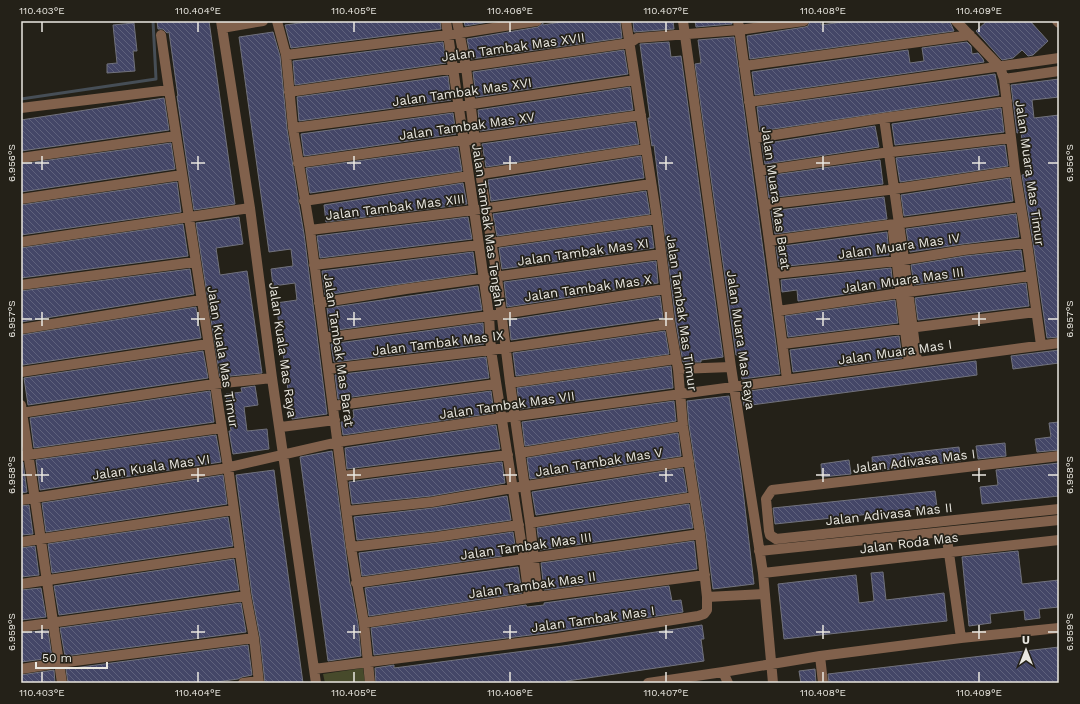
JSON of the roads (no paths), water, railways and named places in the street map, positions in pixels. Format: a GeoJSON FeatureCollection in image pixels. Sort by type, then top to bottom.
{"type":"FeatureCollection","features":[{"type":"Feature","properties":{"kind":"street"},"geometry":{"type":"LineString","coordinates":[[221,25],[263,21]]}},
{"type":"Feature","properties":{"kind":"street","name":"Jalan Tambak Mas Barat"},"geometry":{"type":"LineString","coordinates":[[277,21],[286,55],[288,92],[298,163],[310,230],[351,547],[364,623],[370,683]]}},
{"type":"Feature","properties":{"kind":"street","name":"Jalan Tambak Mas Tengah"},"geometry":{"type":"LineString","coordinates":[[446,21],[460,106],[463,140],[484,279],[496,384],[519,525],[530,559]]}},
{"type":"Feature","properties":{"kind":"street","name":"Jalan Tambak Mas Tengah"},"geometry":{"type":"LineString","coordinates":[[457,21],[466,67],[475,138],[497,277],[505,348],[530,523],[530,559],[534,598]]}},
{"type":"Feature","properties":{"kind":"street"},"geometry":{"type":"LineString","coordinates":[[286,55],[448,35],[537,21]]}},
{"type":"Feature","properties":{"kind":"street","name":"Jalan Tambak Mas TImur"},"geometry":{"type":"LineString","coordinates":[[626,21],[634,80],[657,219],[665,290],[678,369],[683,426],[690,461],[705,575],[707,597],[706,610]]}},
{"type":"Feature","properties":{"kind":"street","name":"Jalan Muara Mas Raya"},"geometry":{"type":"LineString","coordinates":[[683,21],[734,387],[763,573],[770,664],[773,683]]}},
{"type":"Feature","properties":{"kind":"street","name":"Jalan Tambak Mas XVII"},"geometry":{"type":"LineString","coordinates":[[288,92],[630,43],[637,38],[685,34],[739,25],[804,21]]}},
{"type":"Feature","properties":{"kind":"street","name":"Jalan Muara Mas Timur"},"geometry":{"type":"LineString","coordinates":[[956,21],[1000,67],[1004,79],[1015,172],[1022,207],[1041,345]]}},
{"type":"Feature","properties":{"kind":"street","name":"Jalan Kuala Mas Raya"},"geometry":{"type":"LineString","coordinates":[[221,25],[250,208],[272,378],[316,683]]}},
{"type":"Feature","properties":{"kind":"street","name":"Jalan Muara Mas Barat"},"geometry":{"type":"LineString","coordinates":[[739,25],[774,274],[787,379]]}},
{"type":"Feature","properties":{"kind":"street","name":"Jalan Kuala Mas Timur"},"geometry":{"type":"LineString","coordinates":[[161,35],[228,467],[239,552],[254,638],[258,682]]}},
{"type":"Feature","properties":{"kind":"street"},"geometry":{"type":"LineString","coordinates":[[744,66],[970,35]]}},
{"type":"Feature","properties":{"kind":"street"},"geometry":{"type":"LineString","coordinates":[[749,102],[1059,58]]}},
{"type":"Feature","properties":{"kind":"street"},"geometry":{"type":"LineString","coordinates":[[1004,79],[1059,71]]}},
{"type":"Feature","properties":{"kind":"street","name":"Jalan Tambak Mas XVI"},"geometry":{"type":"LineString","coordinates":[[293,128],[460,106],[634,80]]}},
{"type":"Feature","properties":{"kind":"street"},"geometry":{"type":"LineString","coordinates":[[21,108],[169,90]]}},
{"type":"Feature","properties":{"kind":"street"},"geometry":{"type":"LineString","coordinates":[[755,138],[881,118],[1007,102]]}},
{"type":"Feature","properties":{"kind":"street","name":"Jalan Tambak Mas XV"},"geometry":{"type":"LineString","coordinates":[[298,163],[641,115]]}},
{"type":"Feature","properties":{"kind":"street"},"geometry":{"type":"LineString","coordinates":[[881,118],[901,260],[913,362]]}},
{"type":"Feature","properties":{"kind":"street"},"geometry":{"type":"LineString","coordinates":[[21,158],[176,136]]}},
{"type":"Feature","properties":{"kind":"street"},"geometry":{"type":"LineString","coordinates":[[759,171],[886,153],[1011,138]]}},
{"type":"Feature","properties":{"kind":"street"},"geometry":{"type":"LineString","coordinates":[[481,174],[646,148]]}},
{"type":"Feature","properties":{"kind":"street"},"geometry":{"type":"LineString","coordinates":[[764,205],[891,190],[1015,172]]}},
{"type":"Feature","properties":{"kind":"street"},"geometry":{"type":"LineString","coordinates":[[21,199],[182,175]]}},
{"type":"Feature","properties":{"kind":"street"},"geometry":{"type":"LineString","coordinates":[[304,200],[469,176]]}},
{"type":"Feature","properties":{"kind":"street","name":"Jalan Tambak Mas XIII"},"geometry":{"type":"LineString","coordinates":[[310,230],[474,210],[651,184]]}},
{"type":"Feature","properties":{"kind":"street"},"geometry":{"type":"LineString","coordinates":[[769,241],[1022,207]]}},
{"type":"Feature","properties":{"kind":"street"},"geometry":{"type":"LineString","coordinates":[[21,242],[250,208]]}},
{"type":"Feature","properties":{"kind":"street"},"geometry":{"type":"LineString","coordinates":[[491,243],[657,219]]}},
{"type":"Feature","properties":{"kind":"street","name":"Jalan Muara Mas IV"},"geometry":{"type":"LineString","coordinates":[[774,274],[901,260],[964,250],[1027,243]]}},
{"type":"Feature","properties":{"kind":"street"},"geometry":{"type":"LineString","coordinates":[[314,265],[479,245]]}},
{"type":"Feature","properties":{"kind":"street","name":"Jalan Tambak Mas XI"},"geometry":{"type":"LineString","coordinates":[[319,303],[406,289],[661,254]]}},
{"type":"Feature","properties":{"kind":"street"},"geometry":{"type":"LineString","coordinates":[[21,285],[195,262]]}},
{"type":"Feature","properties":{"kind":"street","name":"Jalan Muara Mas III"},"geometry":{"type":"LineString","coordinates":[[778,311],[904,292],[1031,276]]}},
{"type":"Feature","properties":{"kind":"street","name":"Jalan Tambak Mas X"},"geometry":{"type":"LineString","coordinates":[[324,338],[665,290]]}},
{"type":"Feature","properties":{"kind":"street"},"geometry":{"type":"LineString","coordinates":[[21,329],[201,300]]}},
{"type":"Feature","properties":{"kind":"street"},"geometry":{"type":"LineString","coordinates":[[783,344],[1036,312]]}},
{"type":"Feature","properties":{"kind":"street","name":"Jalan Tambak Mas IX"},"geometry":{"type":"LineString","coordinates":[[328,369],[491,350],[670,324]]}},
{"type":"Feature","properties":{"kind":"street","name":"Jalan Muara Mas I"},"geometry":{"type":"LineString","coordinates":[[734,387],[1059,343]]}},
{"type":"Feature","properties":{"kind":"street"},"geometry":{"type":"LineString","coordinates":[[21,372],[208,344]]}},
{"type":"Feature","properties":{"kind":"street"},"geometry":{"type":"LineString","coordinates":[[510,383],[676,358]]}},
{"type":"Feature","properties":{"kind":"street"},"geometry":{"type":"LineString","coordinates":[[678,369],[731,366]]}},
{"type":"Feature","properties":{"kind":"street"},"geometry":{"type":"LineString","coordinates":[[62,683],[41,539],[25,456],[21,411],[214,384],[272,378]]}},
{"type":"Feature","properties":{"kind":"street"},"geometry":{"type":"LineString","coordinates":[[333,406],[496,384]]}},
{"type":"Feature","properties":{"kind":"street","name":"Jalan Tambak Mas VII"},"geometry":{"type":"LineString","coordinates":[[284,455],[338,442],[515,416],[734,387]]}},
{"type":"Feature","properties":{"kind":"street"},"geometry":{"type":"LineString","coordinates":[[280,427],[335,420]]}},
{"type":"Feature","properties":{"kind":"street"},"geometry":{"type":"LineString","coordinates":[[520,453],[683,426]]}},
{"type":"Feature","properties":{"kind":"street"},"geometry":{"type":"LineString","coordinates":[[25,456],[221,428]]}},
{"type":"Feature","properties":{"kind":"street","name":"Jalan Kuala Mas VI"},"geometry":{"type":"LineString","coordinates":[[21,500],[221,470],[228,467],[284,455]]}},
{"type":"Feature","properties":{"kind":"street"},"geometry":{"type":"LineString","coordinates":[[343,476],[508,455]]}},
{"type":"Feature","properties":{"kind":"street","name":"Jalan Adivasa Mas I"},"geometry":{"type":"LineString","coordinates":[[772,490],[1059,456]]}},
{"type":"Feature","properties":{"kind":"street","name":"Jalan Tambak Mas V"},"geometry":{"type":"LineString","coordinates":[[347,511],[432,502],[524,486],[690,461]]}},
{"type":"Feature","properties":{"kind":"street","name":"Jalan Adivasa Mas II"},"geometry":{"type":"LineString","coordinates":[[772,490],[766,499],[767,519],[768,531],[770,535],[776,539],[1059,509]]}},
{"type":"Feature","properties":{"kind":"street"},"geometry":{"type":"LineString","coordinates":[[530,523],[694,496]]}},
{"type":"Feature","properties":{"kind":"street"},"geometry":{"type":"LineString","coordinates":[[21,542],[233,510]]}},
{"type":"Feature","properties":{"kind":"street","name":"Jalan Roda Mas"},"geometry":{"type":"LineString","coordinates":[[759,551],[1059,520]]}},
{"type":"Feature","properties":{"kind":"street"},"geometry":{"type":"LineString","coordinates":[[351,547],[519,525]]}},
{"type":"Feature","properties":{"kind":"street"},"geometry":{"type":"LineString","coordinates":[[946,532],[961,638]]}},
{"type":"Feature","properties":{"kind":"street","name":"Jalan Tambak Mas III"},"geometry":{"type":"LineString","coordinates":[[356,583],[700,534]]}},
{"type":"Feature","properties":{"kind":"street","name":"Jalan Roda Mas"},"geometry":{"type":"LineString","coordinates":[[763,573],[1059,540]]}},
{"type":"Feature","properties":{"kind":"street"},"geometry":{"type":"LineString","coordinates":[[21,584],[239,552]]}},
{"type":"Feature","properties":{"kind":"street","name":"Jalan Tambak Mas II"},"geometry":{"type":"LineString","coordinates":[[364,623],[705,575]]}},
{"type":"Feature","properties":{"kind":"street"},"geometry":{"type":"LineString","coordinates":[[707,597],[765,594]]}},
{"type":"Feature","properties":{"kind":"street"},"geometry":{"type":"LineString","coordinates":[[21,627],[246,596]]}},
{"type":"Feature","properties":{"kind":"street","name":"Jalan Tambak Mas I"},"geometry":{"type":"LineString","coordinates":[[314,669],[558,638],[698,616],[704,614],[706,610]]}},
{"type":"Feature","properties":{"kind":"street"},"geometry":{"type":"LineString","coordinates":[[648,683],[820,656],[961,638],[1059,628]]}},
{"type":"Feature","properties":{"kind":"street"},"geometry":{"type":"LineString","coordinates":[[21,669],[254,638]]}},
{"type":"Feature","properties":{"kind":"street"},"geometry":{"type":"LineString","coordinates":[[820,656],[824,683]]}},
{"type":"Feature","properties":{"kind":"street"},"geometry":{"type":"LineString","coordinates":[[723,672],[728,683]]}},
{"type":"Feature","properties":{"kind":"street"},"geometry":{"type":"LineString","coordinates":[[243,683],[258,682]]}},
{"type":"Feature","properties":{"kind":"waterway"},"geometry":{"type":"LineString","coordinates":[[21,99],[156,79],[153,21]]}}]}
